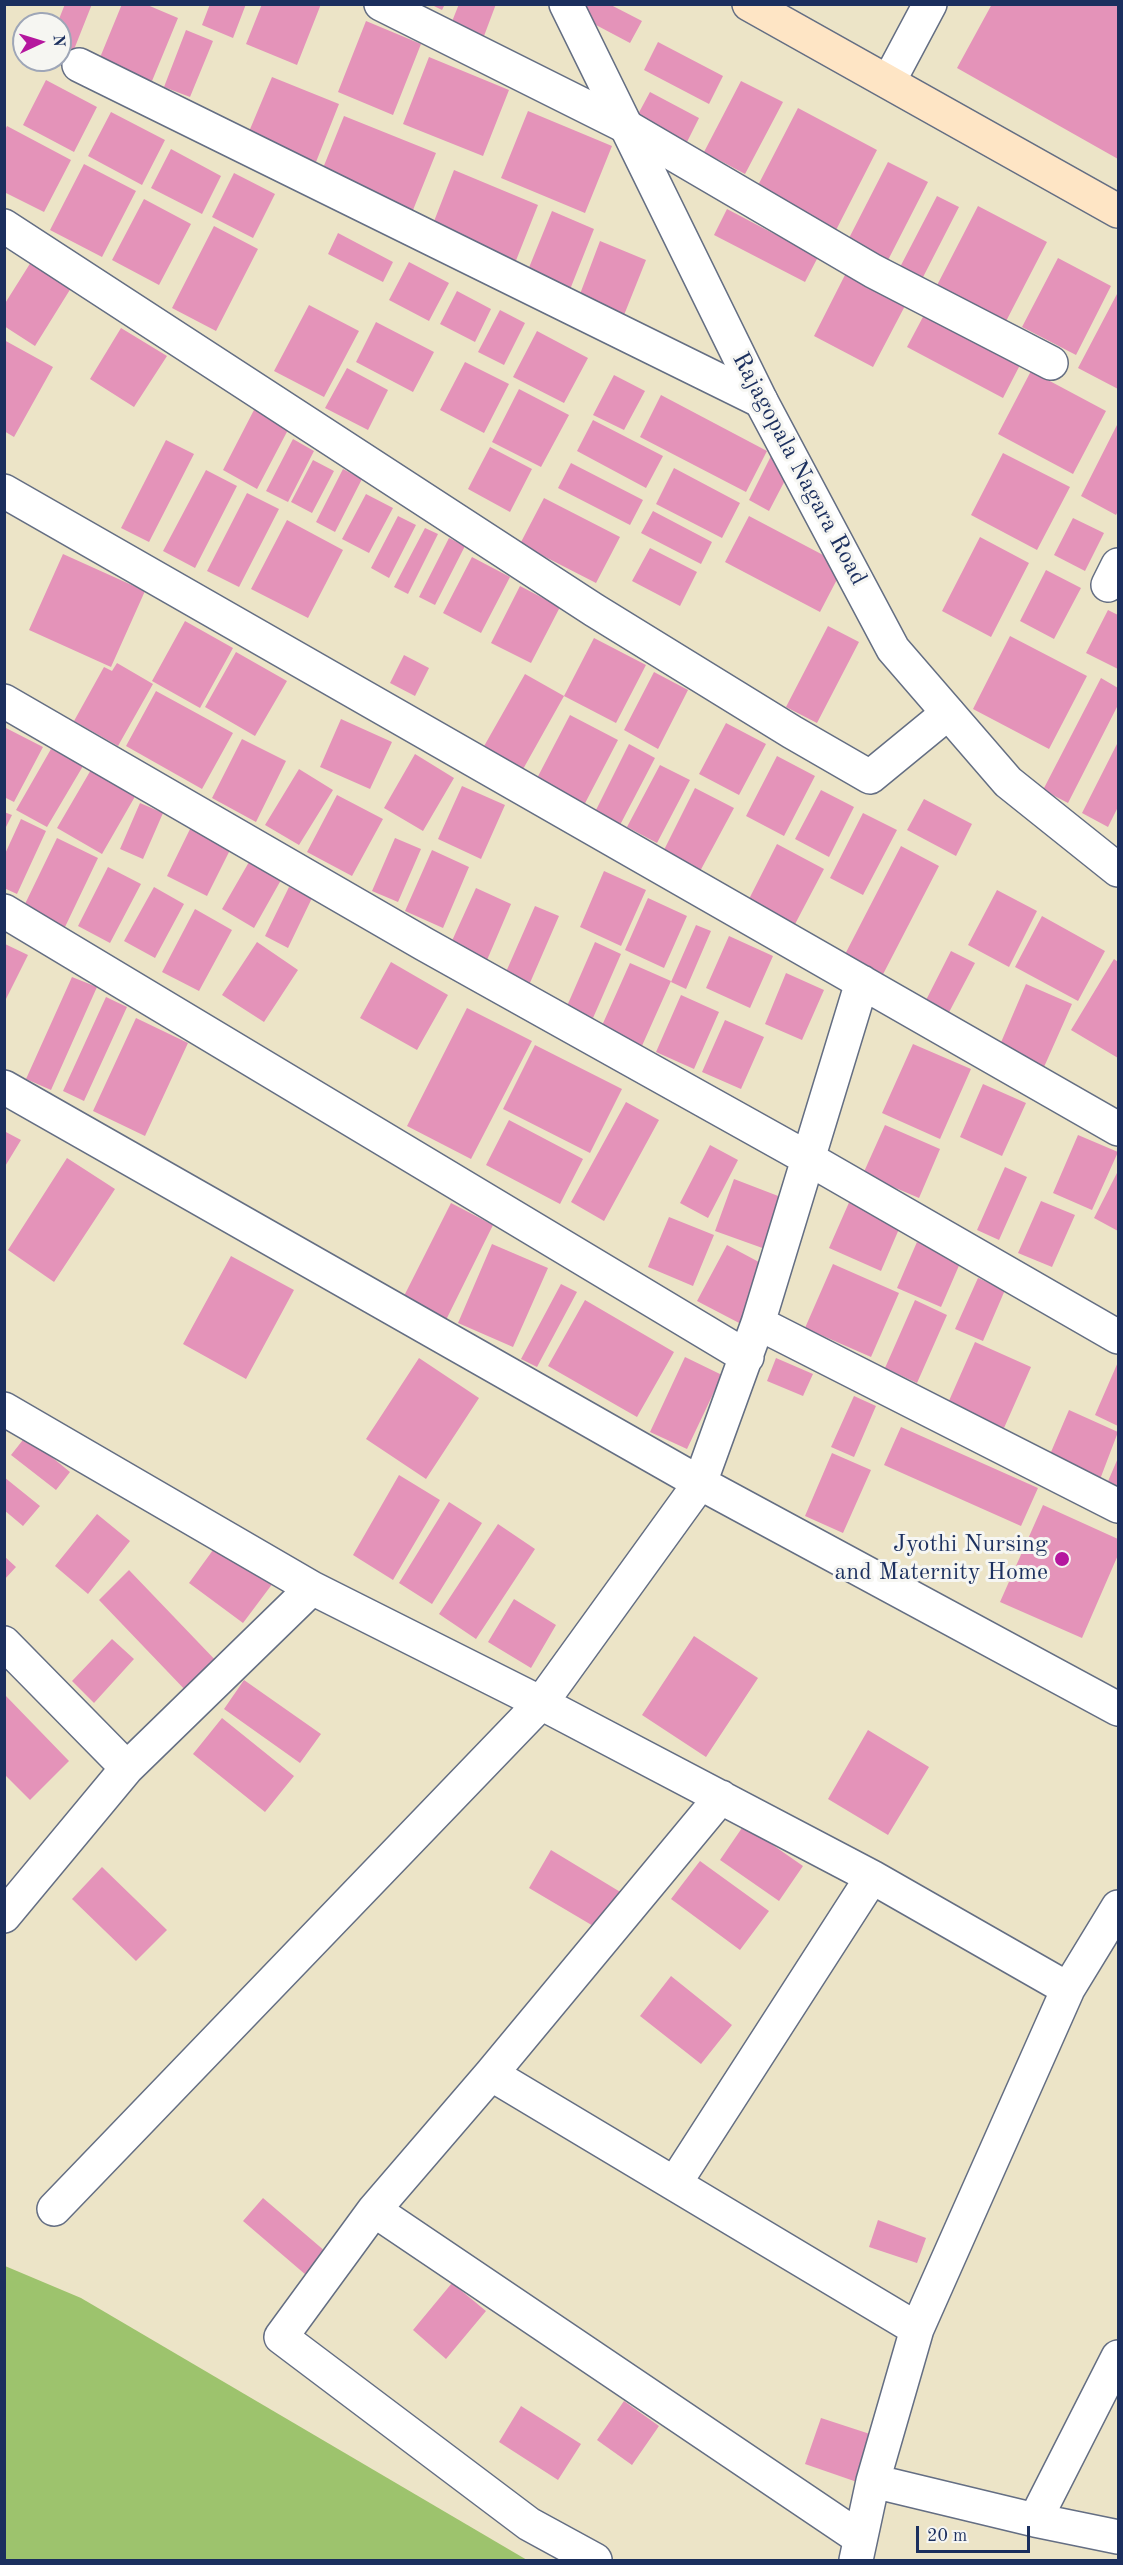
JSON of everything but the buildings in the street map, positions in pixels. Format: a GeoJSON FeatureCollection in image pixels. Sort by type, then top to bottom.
{"type":"FeatureCollection","features":[{"type":"Feature","properties":{"kind":"main road"},"geometry":{"type":"LineString","coordinates":[[749,4],[1119,211]]}},
{"type":"Feature","properties":{"kind":"street"},"geometry":{"type":"LineString","coordinates":[[381,4],[627,127],[873,271],[1051,363]]}},
{"type":"Feature","properties":{"kind":"street","name":"Rajagopala Nagara Road"},"geometry":{"type":"LineString","coordinates":[[566,4],[761,401],[893,649],[1008,782],[1119,870]]}},
{"type":"Feature","properties":{"kind":"street"},"geometry":{"type":"LineString","coordinates":[[889,81],[930,4]]}},
{"type":"Feature","properties":{"kind":"street"},"geometry":{"type":"LineString","coordinates":[[79,64],[761,401]]}},
{"type":"Feature","properties":{"kind":"street"},"geometry":{"type":"LineString","coordinates":[[4,226],[594,610],[870,777],[948,713]]}},
{"type":"Feature","properties":{"kind":"street"},"geometry":{"type":"LineString","coordinates":[[4,491],[1119,1129]]}},
{"type":"Feature","properties":{"kind":"street"},"geometry":{"type":"LineString","coordinates":[[4,701],[424,944],[809,1159],[1119,1337]]}},
{"type":"Feature","properties":{"kind":"street"},"geometry":{"type":"LineString","coordinates":[[4,911],[747,1357]]}},
{"type":"Feature","properties":{"kind":"street"},"geometry":{"type":"LineString","coordinates":[[54,2209],[541,1703],[700,1483],[758,1323],[862,982]]}},
{"type":"Feature","properties":{"kind":"street"},"geometry":{"type":"LineString","coordinates":[[4,1087],[700,1483],[1119,1709]]}},
{"type":"Feature","properties":{"kind":"street"},"geometry":{"type":"LineString","coordinates":[[758,1323],[1119,1506]]}},
{"type":"Feature","properties":{"kind":"street"},"geometry":{"type":"LineString","coordinates":[[10,1420],[312,1588],[541,1703],[872,1877],[1068,1989]]}},
{"type":"Feature","properties":{"kind":"street"},"geometry":{"type":"LineString","coordinates":[[4,1916],[127,1768],[312,1588]]}},
{"type":"Feature","properties":{"kind":"street"},"geometry":{"type":"LineString","coordinates":[[4,1643],[127,1768]]}},
{"type":"Feature","properties":{"kind":"street"},"geometry":{"type":"LineString","coordinates":[[595,2560],[529,2524],[281,2337],[374,2210],[721,1797]]}},
{"type":"Feature","properties":{"kind":"street"},"geometry":{"type":"LineString","coordinates":[[675,2183],[872,1877]]}},
{"type":"Feature","properties":{"kind":"street"},"geometry":{"type":"LineString","coordinates":[[374,2210],[858,2549],[873,2481],[917,2329],[1068,1989],[1119,1907]]}},
{"type":"Feature","properties":{"kind":"street"},"geometry":{"type":"LineString","coordinates":[[491,2073],[917,2329]]}},
{"type":"Feature","properties":{"kind":"street"},"geometry":{"type":"LineString","coordinates":[[1035,2520],[1119,2357]]}},
{"type":"Feature","properties":{"kind":"street"},"geometry":{"type":"LineString","coordinates":[[873,2481],[1035,2520],[1119,2537]]}},
{"type":"Feature","properties":{"kind":"green space"},"geometry":{"type":"Polygon","coordinates":[[[5,2266],[81,2298],[527,2560],[5,2560],[5,2266]]]}},
{"type":"Feature","properties":{"kind":"place","name":"Jyothi Nursing and Maternity Home"},"geometry":{"type":"Point","coordinates":[1062,1559]}}]}
